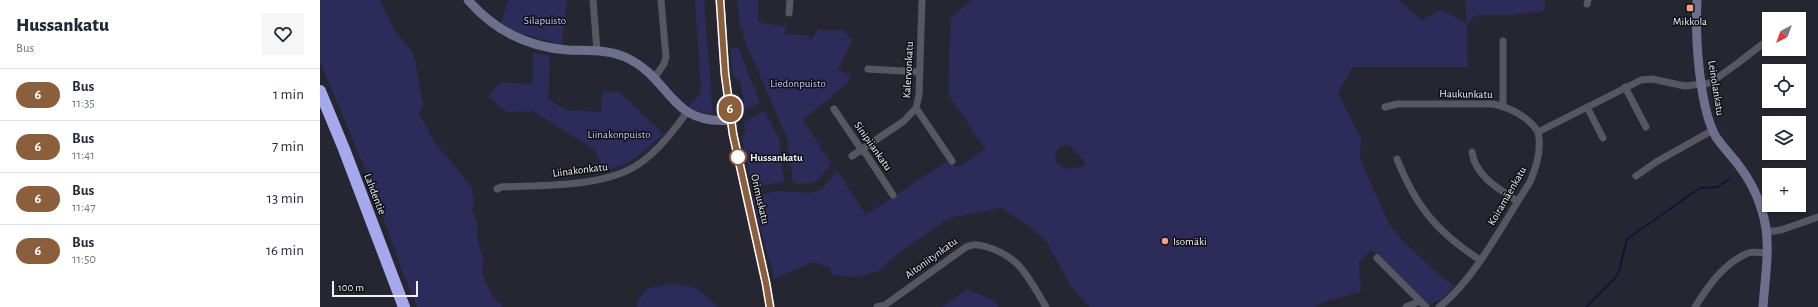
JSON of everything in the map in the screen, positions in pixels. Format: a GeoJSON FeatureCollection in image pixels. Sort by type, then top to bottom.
{"type":"FeatureCollection","features":[{"type":"Feature","properties":{"kind":"highway","name":"Lahdentie"},"geometry":{"type":"LineString","coordinates":[[320,91],[344,149],[404,307]]}},
{"type":"Feature","properties":{"kind":"street"},"geometry":{"type":"LineString","coordinates":[[468,0],[497,27],[529,42],[553,48],[596,51],[617,54],[624,57],[643,67],[655,77],[673,101],[687,112],[709,121],[731,120]]}},
{"type":"Feature","properties":{"kind":"street"},"geometry":{"type":"LineString","coordinates":[[593,0],[596,51]]}},
{"type":"Feature","properties":{"kind":"street"},"geometry":{"type":"LineString","coordinates":[[655,77],[664,64],[666,57],[661,0]]}},
{"type":"Feature","properties":{"kind":"street","name":"Orimuskatu"},"geometry":{"type":"LineString","coordinates":[[720,0],[725,74],[731,120],[770,307]]}},
{"type":"Feature","properties":{"kind":"street"},"geometry":{"type":"LineString","coordinates":[[789,13],[790,0]]}},
{"type":"Feature","properties":{"kind":"street","name":"Kalervonkatu"},"geometry":{"type":"LineString","coordinates":[[852,156],[904,121],[916,108],[919,95],[922,0]]}},
{"type":"Feature","properties":{"kind":"street","name":"Leinolankatu"},"geometry":{"type":"LineString","coordinates":[[1697,0],[1697,33],[1706,111],[1713,130],[1752,185],[1763,212],[1767,232],[1764,307]]}},
{"type":"Feature","properties":{"kind":"street"},"geometry":{"type":"LineString","coordinates":[[1503,41],[1503,107]]}},
{"type":"Feature","properties":{"kind":"street"},"geometry":{"type":"LineString","coordinates":[[1538,132],[1640,80],[1648,79],[1677,86],[1702,84],[1717,79],[1762,44]]}},
{"type":"Feature","properties":{"kind":"street"},"geometry":{"type":"LineString","coordinates":[[868,69],[920,72]]}},
{"type":"Feature","properties":{"kind":"street"},"geometry":{"type":"LineString","coordinates":[[1625,87],[1646,127]]}},
{"type":"Feature","properties":{"kind":"street","name":"Haukunkatu"},"geometry":{"type":"LineString","coordinates":[[1385,107],[1397,104],[1487,104],[1503,107],[1521,116],[1538,132]]}},
{"type":"Feature","properties":{"kind":"street"},"geometry":{"type":"LineString","coordinates":[[1587,107],[1603,138]]}},
{"type":"Feature","properties":{"kind":"street"},"geometry":{"type":"LineString","coordinates":[[916,108],[952,161]]}},
{"type":"Feature","properties":{"kind":"street","name":"Sinipiiankatu"},"geometry":{"type":"LineString","coordinates":[[834,109],[893,195]]}},
{"type":"Feature","properties":{"kind":"street","name":"Liinakonkatu"},"geometry":{"type":"LineString","coordinates":[[497,189],[501,187],[585,182],[613,177],[634,167],[649,156],[668,137],[687,112]]}},
{"type":"Feature","properties":{"kind":"street"},"geometry":{"type":"LineString","coordinates":[[1636,176],[1656,162],[1713,130]]}},
{"type":"Feature","properties":{"kind":"street","name":"Koiramäenkatu"},"geometry":{"type":"LineString","coordinates":[[1439,307],[1456,291],[1480,260],[1535,171],[1539,149],[1538,132]]}},
{"type":"Feature","properties":{"kind":"street"},"geometry":{"type":"LineString","coordinates":[[1472,152],[1478,168],[1486,179],[1517,201]]}},
{"type":"Feature","properties":{"kind":"street"},"geometry":{"type":"LineString","coordinates":[[1397,159],[1412,194],[1425,213],[1449,238],[1480,260]]}},
{"type":"Feature","properties":{"kind":"street"},"geometry":{"type":"LineString","coordinates":[[1767,232],[1781,230],[1818,217]]}},
{"type":"Feature","properties":{"kind":"street","name":"Aitoniitynkatu"},"geometry":{"type":"LineString","coordinates":[[877,307],[885,305],[966,247],[975,244],[1005,253],[1017,262],[1024,270],[1046,307]]}},
{"type":"Feature","properties":{"kind":"street"},"geometry":{"type":"LineString","coordinates":[[1695,307],[1715,277],[1728,266],[1748,253],[1767,253]]}},
{"type":"Feature","properties":{"kind":"street"},"geometry":{"type":"LineString","coordinates":[[1377,258],[1426,307]]}},
{"type":"Feature","properties":{"kind":"street"},"geometry":{"type":"LineString","coordinates":[[1406,307],[1420,301]]}},
{"type":"Feature","properties":{"kind":"green space"},"geometry":{"type":"Polygon","coordinates":[[[320,0],[380,0],[395,31],[414,54],[423,105],[419,113],[435,143],[472,188],[474,204],[472,211],[477,223],[478,243],[484,259],[482,274],[494,298],[504,307],[417,307],[400,265],[371,183],[320,62],[320,0]]]}},
{"type":"Feature","properties":{"kind":"green space","name":"Silapuisto"},"geometry":{"type":"Polygon","coordinates":[[[508,0],[567,0],[562,45],[519,33],[501,23],[508,0]]]}},
{"type":"Feature","properties":{"kind":"green space"},"geometry":{"type":"Polygon","coordinates":[[[695,0],[704,0],[713,115],[688,107],[701,92],[695,0]]]}},
{"type":"Feature","properties":{"kind":"green space","name":"Liedonpuisto"},"geometry":{"type":"Polygon","coordinates":[[[737,0],[758,0],[758,22],[787,27],[784,34],[807,35],[811,40],[818,30],[844,30],[852,41],[838,70],[852,76],[844,86],[803,120],[831,163],[820,178],[812,183],[793,183],[787,138],[743,37],[744,32],[740,27],[737,0]]]}},
{"type":"Feature","properties":{"kind":"green space"},"geometry":{"type":"Polygon","coordinates":[[[972,0],[1399,0],[1422,20],[1441,10],[1467,23],[1465,0],[1545,0],[1544,11],[1512,15],[1476,15],[1467,24],[1468,67],[1353,67],[1338,93],[1361,139],[1360,158],[1388,222],[1402,240],[1437,273],[1454,286],[1442,299],[1429,305],[1371,250],[1359,263],[1361,292],[1327,301],[1314,307],[1089,307],[1070,285],[1046,241],[1029,226],[1001,208],[949,218],[897,254],[879,271],[856,277],[832,275],[830,267],[813,262],[774,279],[753,200],[755,196],[778,191],[810,193],[821,190],[837,171],[866,215],[946,162],[959,167],[985,149],[948,94],[951,17],[972,0]],[[1064,145],[1057,150],[1056,161],[1065,169],[1080,167],[1085,164],[1081,157],[1070,146],[1064,145]]]}},
{"type":"Feature","properties":{"kind":"green space"},"geometry":{"type":"Polygon","coordinates":[[[738,47],[760,103],[743,112],[744,100],[740,81],[733,76],[730,49],[738,47]]]}},
{"type":"Feature","properties":{"kind":"green space","name":"Liinakonpuisto"},"geometry":{"type":"Polygon","coordinates":[[[533,53],[550,56],[548,99],[566,110],[601,112],[602,91],[619,92],[664,134],[633,160],[605,172],[595,150],[533,111],[506,112],[488,96],[500,82],[532,84],[533,53]]]}},
{"type":"Feature","properties":{"kind":"green space"},"geometry":{"type":"Polygon","coordinates":[[[764,111],[779,138],[784,182],[752,187],[742,138],[745,132],[744,122],[764,111]]]}},
{"type":"Feature","properties":{"kind":"green space"},"geometry":{"type":"Polygon","coordinates":[[[673,283],[698,289],[718,307],[637,307],[637,303],[646,289],[673,283]]]}},
{"type":"Feature","properties":{"kind":"green space"},"geometry":{"type":"Polygon","coordinates":[[[967,289],[993,300],[999,307],[942,307],[967,289]]]}},
{"type":"Feature","properties":{"kind":"waterway"},"geometry":{"type":"LineString","coordinates":[[1586,307],[1615,278],[1619,271],[1627,239],[1700,188],[1718,187],[1729,179]]}},
{"type":"Feature","properties":{"kind":"bus line","name":"6"},"geometry":{"type":"LineString","coordinates":[[720,0],[725,74],[733,134],[770,307]]}},
{"type":"Feature","properties":{"kind":"place","name":"Mikkola"},"geometry":{"type":"Point","coordinates":[1690,8]}},
{"type":"Feature","properties":{"kind":"place","name":"Hussankatu"},"geometry":{"type":"Point","coordinates":[738,157]}},
{"type":"Feature","properties":{"kind":"place","name":"Isomäki"},"geometry":{"type":"Point","coordinates":[1165,241]}}]}
